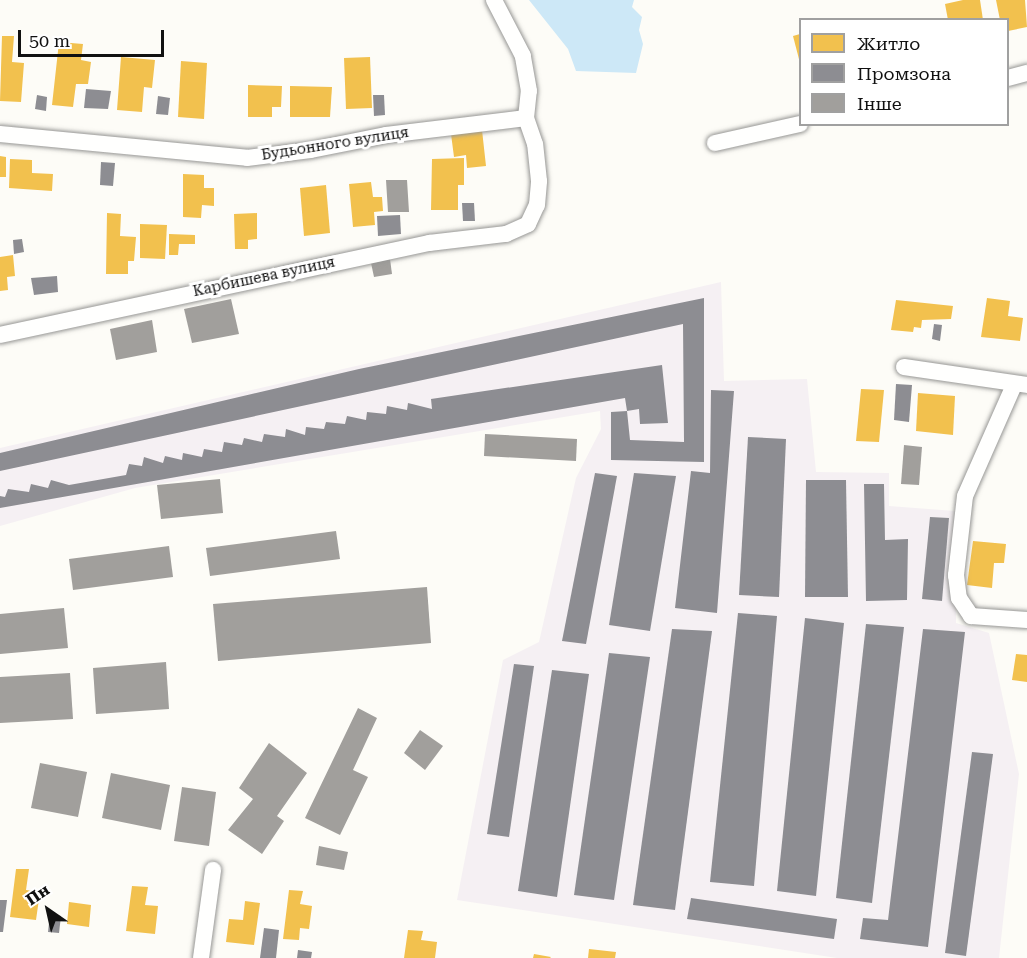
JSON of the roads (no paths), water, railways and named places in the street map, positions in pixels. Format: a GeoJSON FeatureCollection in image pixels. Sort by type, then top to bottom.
{"type":"FeatureCollection","features":[{"type":"Feature","properties":{"kind":"street"},"geometry":{"type":"LineString","coordinates":[[494,0],[523,56],[529,91],[526,118]]}},
{"type":"Feature","properties":{"kind":"street"},"geometry":{"type":"LineString","coordinates":[[1009,78],[1027,73]]}},
{"type":"Feature","properties":{"kind":"street","name":"Будьонного вулиця"},"geometry":{"type":"LineString","coordinates":[[0,134],[247,158],[311,150],[386,135],[526,118]]}},
{"type":"Feature","properties":{"kind":"street","name":"Карбишева вулиця"},"geometry":{"type":"LineString","coordinates":[[0,335],[429,243],[506,234],[528,224],[537,204],[539,181],[535,144],[526,118]]}},
{"type":"Feature","properties":{"kind":"street"},"geometry":{"type":"LineString","coordinates":[[715,143],[799,124]]}},
{"type":"Feature","properties":{"kind":"street"},"geometry":{"type":"LineString","coordinates":[[904,367],[1020,385],[965,496],[956,575],[959,598],[971,616],[1027,620]]}},
{"type":"Feature","properties":{"kind":"street"},"geometry":{"type":"LineString","coordinates":[[201,958],[213,870]]}},
{"type":"Feature","properties":{"kind":"water"},"geometry":{"type":"Polygon","coordinates":[[[529,0],[634,0],[632,7],[642,17],[639,30],[643,44],[636,73],[576,71],[568,49],[529,0]]]}}]}
